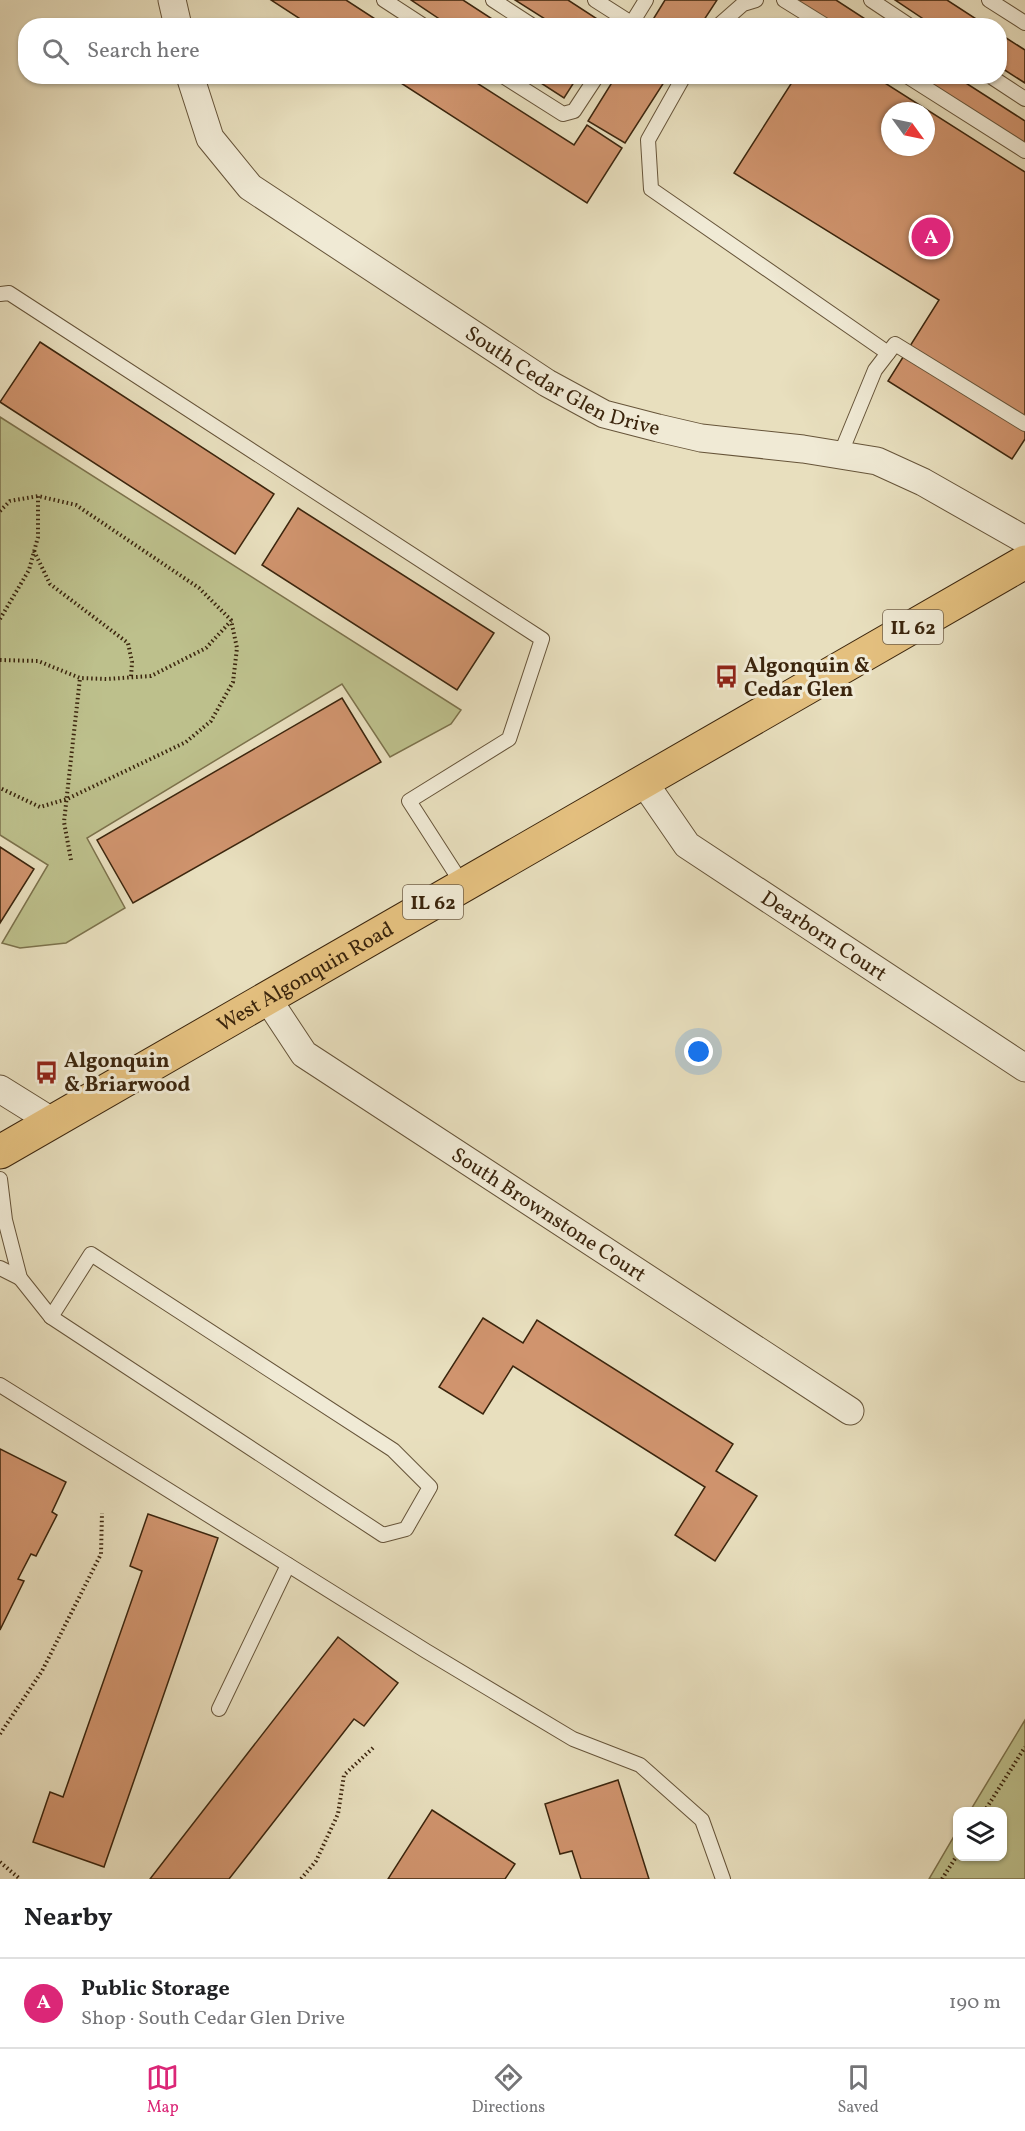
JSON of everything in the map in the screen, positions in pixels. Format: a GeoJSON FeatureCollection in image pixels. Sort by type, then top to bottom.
{"type":"FeatureCollection","features":[{"type":"Feature","properties":{"kind":"main road","name":"IL 62"},"geometry":{"type":"LineString","coordinates":[[643,781],[1025,562]]}},
{"type":"Feature","properties":{"kind":"main road","name":"West Algonquin Road"},"geometry":{"type":"LineString","coordinates":[[0,1152],[643,781]]}},
{"type":"Feature","properties":{"kind":"street"},"geometry":{"type":"LineString","coordinates":[[172,0],[176,18]]}},
{"type":"Feature","properties":{"kind":"street","name":"South Cedar Glen Drive"},"geometry":{"type":"LineString","coordinates":[[193,84],[210,138],[250,187],[547,383],[604,414],[658,428],[701,438],[803,448],[877,461],[923,482],[1025,540]]}},
{"type":"Feature","properties":{"kind":"street","name":"Dearborn Court"},"geometry":{"type":"LineString","coordinates":[[643,781],[687,845],[1025,1068]]}},
{"type":"Feature","properties":{"kind":"street","name":"South Brownstone Court"},"geometry":{"type":"LineString","coordinates":[[267,998],[304,1054],[850,1411]]}},
{"type":"Feature","properties":{"kind":"street"},"geometry":{"type":"LineString","coordinates":[[0,1089],[53,1122]]}},
{"type":"Feature","properties":{"kind":"lane"},"geometry":{"type":"LineString","coordinates":[[384,0],[412,18]]}},
{"type":"Feature","properties":{"kind":"lane"},"geometry":{"type":"LineString","coordinates":[[493,0],[521,18]]}},
{"type":"Feature","properties":{"kind":"lane"},"geometry":{"type":"LineString","coordinates":[[595,0],[622,18]]}},
{"type":"Feature","properties":{"kind":"lane"},"geometry":{"type":"LineString","coordinates":[[635,18],[646,0]]}},
{"type":"Feature","properties":{"kind":"lane"},"geometry":{"type":"LineString","coordinates":[[727,18],[743,4],[756,0]]}},
{"type":"Feature","properties":{"kind":"lane"},"geometry":{"type":"LineString","coordinates":[[784,0],[813,18]]}},
{"type":"Feature","properties":{"kind":"lane"},"geometry":{"type":"LineString","coordinates":[[871,0],[898,18]]}},
{"type":"Feature","properties":{"kind":"lane"},"geometry":{"type":"LineString","coordinates":[[989,0],[1025,23]]}},
{"type":"Feature","properties":{"kind":"lane"},"geometry":{"type":"LineString","coordinates":[[516,84],[563,114],[574,111],[592,84]]}},
{"type":"Feature","properties":{"kind":"lane"},"geometry":{"type":"LineString","coordinates":[[680,84],[648,140],[651,189],[888,353]]}},
{"type":"Feature","properties":{"kind":"lane"},"geometry":{"type":"LineString","coordinates":[[920,84],[1025,151]]}},
{"type":"Feature","properties":{"kind":"lane"},"geometry":{"type":"LineString","coordinates":[[1002,84],[1025,99]]}},
{"type":"Feature","properties":{"kind":"lane"},"geometry":{"type":"LineString","coordinates":[[0,294],[9,293],[542,639],[509,739],[409,801],[463,885]]}},
{"type":"Feature","properties":{"kind":"lane"},"geometry":{"type":"LineString","coordinates":[[840,455],[875,370],[895,344],[1025,424]]}},
{"type":"Feature","properties":{"kind":"lane"},"geometry":{"type":"LineString","coordinates":[[0,1179],[5,1220],[20,1278],[51,1317],[383,1535],[406,1529],[430,1486],[393,1450],[91,1254],[51,1317]]}},
{"type":"Feature","properties":{"kind":"lane"},"geometry":{"type":"LineString","coordinates":[[0,1268],[20,1278]]}},
{"type":"Feature","properties":{"kind":"lane"},"geometry":{"type":"LineString","coordinates":[[0,1384],[288,1565],[573,1739],[640,1765],[702,1820],[723,1879]]}},
{"type":"Feature","properties":{"kind":"lane"},"geometry":{"type":"LineString","coordinates":[[219,1709],[288,1565]]}},
{"type":"Feature","properties":{"kind":"path"},"geometry":{"type":"LineString","coordinates":[[0,620],[29,570],[38,537],[38,496]]}},
{"type":"Feature","properties":{"kind":"path"},"geometry":{"type":"LineString","coordinates":[[0,511],[10,501],[38,496],[76,505],[199,588],[231,620],[237,648],[233,682],[211,721],[186,742],[67,799],[40,807],[0,788]]}},
{"type":"Feature","properties":{"kind":"path"},"geometry":{"type":"LineString","coordinates":[[34,551],[50,584],[128,643],[132,662],[131,677]]}},
{"type":"Feature","properties":{"kind":"path"},"geometry":{"type":"LineString","coordinates":[[0,660],[38,661],[80,678],[151,676],[206,648],[231,620]]}},
{"type":"Feature","properties":{"kind":"path"},"geometry":{"type":"LineString","coordinates":[[71,860],[64,822],[80,678]]}},
{"type":"Feature","properties":{"kind":"path"},"geometry":{"type":"LineString","coordinates":[[0,1734],[42,1671],[101,1554],[102,1513]]}},
{"type":"Feature","properties":{"kind":"path"},"geometry":{"type":"LineString","coordinates":[[301,1879],[316,1861],[338,1814],[344,1775],[375,1746]]}},
{"type":"Feature","properties":{"kind":"path"},"geometry":{"type":"LineString","coordinates":[[987,1807],[1025,1747]]}},
{"type":"Feature","properties":{"kind":"path"},"geometry":{"type":"LineString","coordinates":[[942,1879],[953,1861]]}},
{"type":"Feature","properties":{"kind":"path"},"geometry":{"type":"LineString","coordinates":[[0,1862],[20,1879]]}},
{"type":"Feature","properties":{"kind":"green space"},"geometry":{"type":"Polygon","coordinates":[[[0,417],[461,710],[451,724],[390,757],[342,684],[87,838],[125,908],[66,943],[20,948],[2,943],[48,865],[0,835],[0,417]]]}},
{"type":"Feature","properties":{"kind":"green space"},"geometry":{"type":"Polygon","coordinates":[[[1025,1720],[1025,1879],[929,1879],[953,1838],[953,1861],[1007,1861],[1007,1807],[972,1807],[1025,1720]]]}},
{"type":"Feature","properties":{"kind":"building"},"geometry":{"type":"Polygon","coordinates":[[[271,0],[346,0],[374,18],[299,18],[271,0]]]}},
{"type":"Feature","properties":{"kind":"building"},"geometry":{"type":"Polygon","coordinates":[[[411,0],[463,0],[491,18],[438,18],[411,0]]]}},
{"type":"Feature","properties":{"kind":"building"},"geometry":{"type":"Polygon","coordinates":[[[515,0],[568,0],[596,18],[543,18],[515,0]]]}},
{"type":"Feature","properties":{"kind":"building"},"geometry":{"type":"Polygon","coordinates":[[[665,0],[717,0],[705,18],[654,18],[665,0]]]}},
{"type":"Feature","properties":{"kind":"building"},"geometry":{"type":"Polygon","coordinates":[[[795,0],[836,0],[864,18],[823,18],[795,0]]]}},
{"type":"Feature","properties":{"kind":"building"},"geometry":{"type":"Polygon","coordinates":[[[895,0],[947,0],[975,18],[922,18],[895,0]]]}},
{"type":"Feature","properties":{"kind":"building"},"geometry":{"type":"Polygon","coordinates":[[[1007,38],[1025,50],[1025,83],[1007,71],[1007,38]]]}},
{"type":"Feature","properties":{"kind":"building"},"geometry":{"type":"Polygon","coordinates":[[[402,84],[479,84],[574,145],[587,125],[622,148],[587,203],[402,84]]]}},
{"type":"Feature","properties":{"kind":"building"},"geometry":{"type":"Polygon","coordinates":[[[542,84],[573,84],[564,98],[542,84]]]}},
{"type":"Feature","properties":{"kind":"building"},"geometry":{"type":"Polygon","coordinates":[[[611,84],[663,84],[625,143],[588,121],[611,84]]]}},
{"type":"Feature","properties":{"kind":"building"},"geometry":{"type":"Polygon","coordinates":[[[791,84],[887,84],[915,102],[881,102],[881,156],[935,156],[935,115],[1025,172],[1025,439],[1012,459],[888,381],[939,300],[734,173],[791,84]]]}},
{"type":"Feature","properties":{"kind":"building"},"geometry":{"type":"Polygon","coordinates":[[[928,84],[967,84],[1025,121],[1025,146],[928,84]]]}},
{"type":"Feature","properties":{"kind":"building"},"geometry":{"type":"Polygon","coordinates":[[[40,342],[274,494],[235,554],[0,402],[40,342]]]}},
{"type":"Feature","properties":{"kind":"building"},"geometry":{"type":"Polygon","coordinates":[[[298,508],[494,633],[457,690],[262,565],[298,508]]]}},
{"type":"Feature","properties":{"kind":"building"},"geometry":{"type":"Polygon","coordinates":[[[342,698],[381,762],[133,903],[97,840],[342,698]]]}},
{"type":"Feature","properties":{"kind":"building"},"geometry":{"type":"Polygon","coordinates":[[[0,847],[34,869],[0,923],[0,847]]]}},
{"type":"Feature","properties":{"kind":"building"},"geometry":{"type":"Polygon","coordinates":[[[483,1318],[523,1343],[537,1320],[733,1444],[716,1471],[757,1496],[715,1561],[675,1535],[705,1487],[513,1366],[483,1414],[439,1387],[483,1318]]]}},
{"type":"Feature","properties":{"kind":"building"},"geometry":{"type":"Polygon","coordinates":[[[0,1449],[66,1482],[52,1512],[57,1515],[36,1556],[31,1554],[18,1579],[24,1581],[0,1630],[0,1449]]]}},
{"type":"Feature","properties":{"kind":"building"},"geometry":{"type":"Polygon","coordinates":[[[148,1514],[218,1538],[104,1867],[33,1842],[50,1792],[63,1797],[142,1571],[130,1566],[148,1514]]]}},
{"type":"Feature","properties":{"kind":"building"},"geometry":{"type":"Polygon","coordinates":[[[338,1637],[398,1683],[364,1726],[354,1719],[229,1879],[150,1879],[338,1637]]]}},
{"type":"Feature","properties":{"kind":"building"},"geometry":{"type":"Polygon","coordinates":[[[618,1780],[649,1879],[581,1879],[572,1851],[560,1854],[545,1804],[618,1780]]]}},
{"type":"Feature","properties":{"kind":"building"},"geometry":{"type":"Polygon","coordinates":[[[432,1810],[515,1864],[505,1879],[388,1879],[432,1810]]]}},
{"type":"Feature","properties":{"kind":"place","name":"Public Storage"},"geometry":{"type":"Point","coordinates":[931,237]}},
{"type":"Feature","properties":{"kind":"place","name":"Algonquin & Cedar Glen"},"geometry":{"type":"Point","coordinates":[726,677]}},
{"type":"Feature","properties":{"kind":"place","name":"Algonquin & Briarwood"},"geometry":{"type":"Point","coordinates":[46,1072]}}]}
